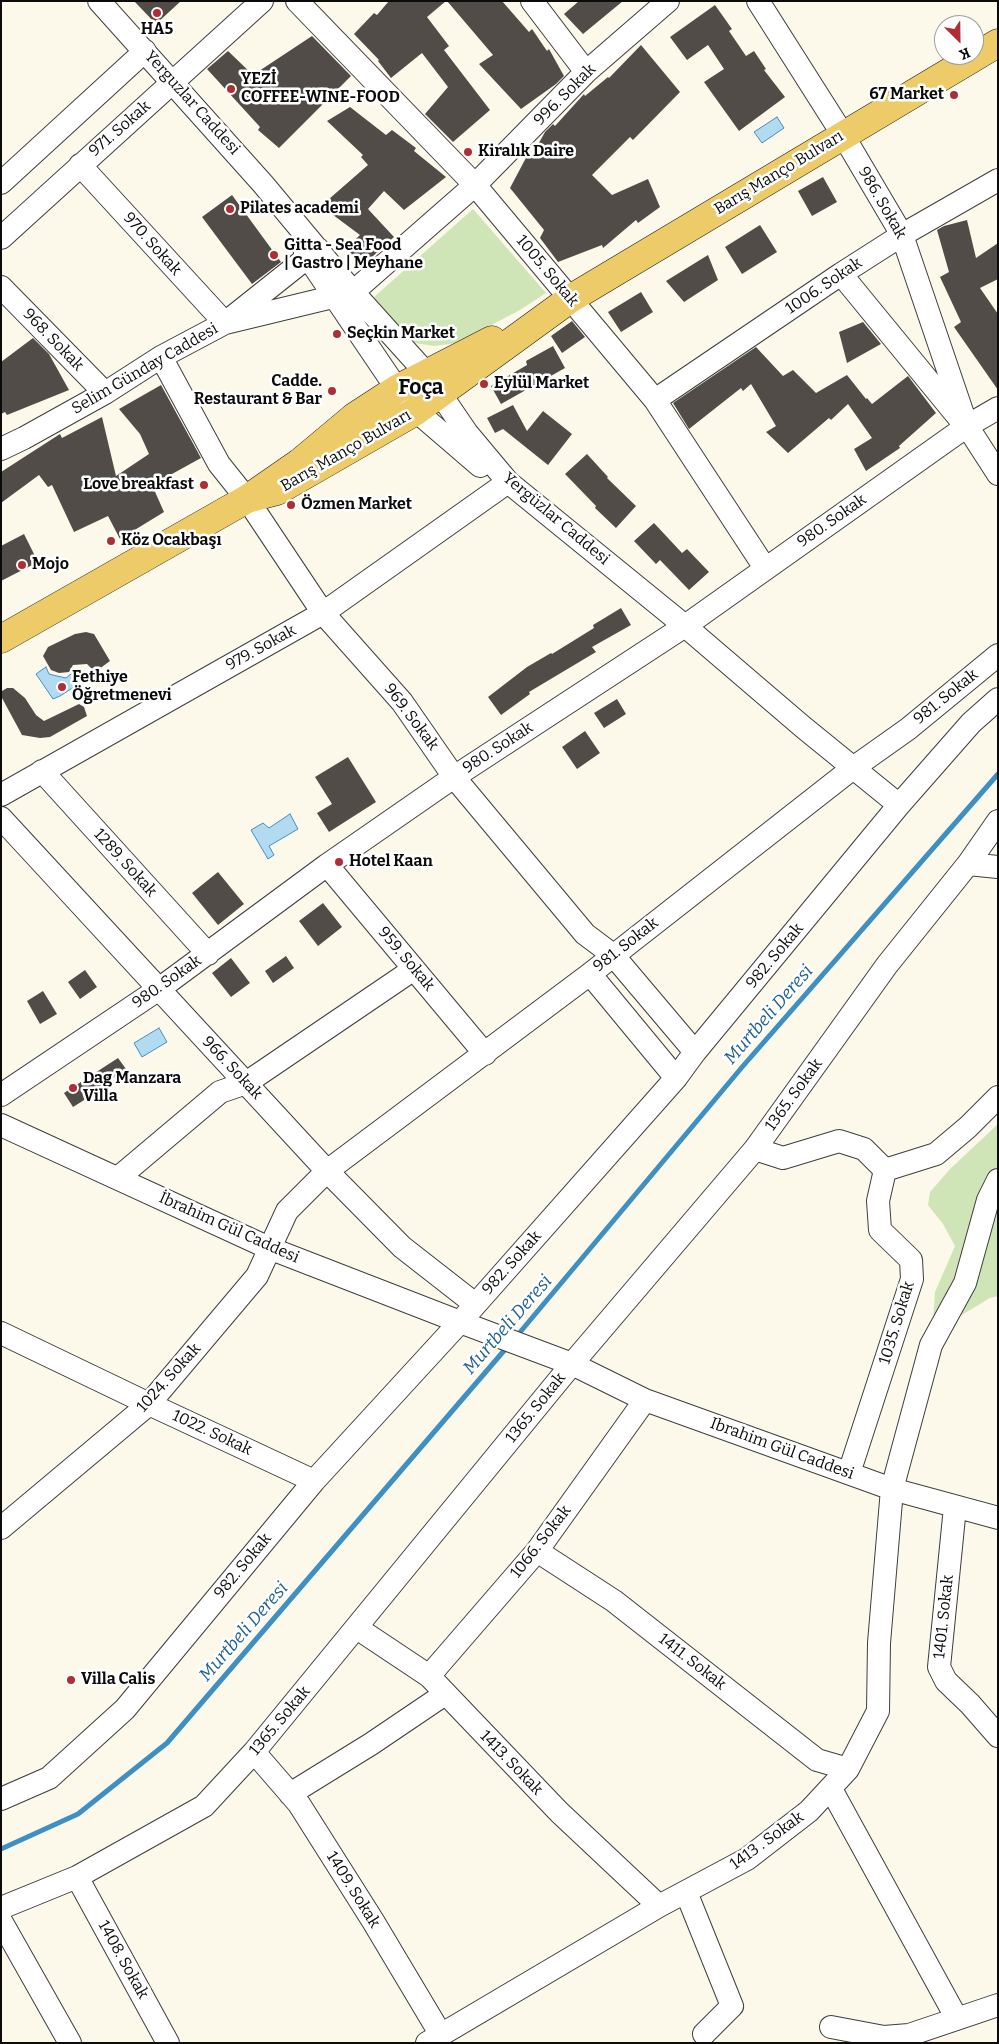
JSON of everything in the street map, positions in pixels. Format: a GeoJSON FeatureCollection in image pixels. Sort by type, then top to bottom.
{"type":"FeatureCollection","features":[{"type":"Feature","properties":{"kind":"main road","name":"Barış Manço Bulvarı"},"geometry":{"type":"LineString","coordinates":[[1,639],[247,499],[299,463],[354,418],[397,389],[433,384],[998,43]]}},
{"type":"Feature","properties":{"kind":"main road","name":"Barış Manço Bulvarı"},"geometry":{"type":"LineString","coordinates":[[247,499],[277,491],[416,410],[433,384]]}},
{"type":"Feature","properties":{"kind":"street","name":"Yerguzlar Caddesi"},"geometry":{"type":"LineString","coordinates":[[100,1],[263,184]]}},
{"type":"Feature","properties":{"kind":"street","name":"971. Sokak"},"geometry":{"type":"LineString","coordinates":[[1,238],[80,165],[174,83],[262,1]]}},
{"type":"Feature","properties":{"kind":"street","name":"1005. Sokak"},"geometry":{"type":"LineString","coordinates":[[297,1],[475,185],[566,302],[655,400],[765,568]]}},
{"type":"Feature","properties":{"kind":"street"},"geometry":{"type":"LineString","coordinates":[[532,1],[586,72]]}},
{"type":"Feature","properties":{"kind":"street","name":"996. Sokak"},"geometry":{"type":"LineString","coordinates":[[344,294],[475,185],[586,72],[668,1]]}},
{"type":"Feature","properties":{"kind":"street","name":"986. Sokak"},"geometry":{"type":"LineString","coordinates":[[758,1],[843,135],[902,235],[967,426],[998,474]]}},
{"type":"Feature","properties":{"kind":"street"},"geometry":{"type":"LineString","coordinates":[[1,183],[145,51]]}},
{"type":"Feature","properties":{"kind":"street","name":"970. Sokak"},"geometry":{"type":"LineString","coordinates":[[80,165],[225,323]]}},
{"type":"Feature","properties":{"kind":"street","name":"1006. Sokak"},"geometry":{"type":"LineString","coordinates":[[655,400],[841,274],[902,235],[998,180]]}},
{"type":"Feature","properties":{"kind":"street","name":"Yergüzlar Caddesi"},"geometry":{"type":"LineString","coordinates":[[263,184],[344,294],[433,384],[467,433],[505,479],[899,805]]}},
{"type":"Feature","properties":{"kind":"street"},"geometry":{"type":"LineString","coordinates":[[225,323],[313,252]]}},
{"type":"Feature","properties":{"kind":"street"},"geometry":{"type":"LineString","coordinates":[[841,274],[967,426]]}},
{"type":"Feature","properties":{"kind":"street","name":"968. Sokak"},"geometry":{"type":"LineString","coordinates":[[1,287],[104,393]]}},
{"type":"Feature","properties":{"kind":"street"},"geometry":{"type":"LineString","coordinates":[[344,294],[397,389],[416,410],[481,467],[505,479]]}},
{"type":"Feature","properties":{"kind":"street","name":"Selim Günday Caddesi"},"geometry":{"type":"LineString","coordinates":[[1,449],[104,393],[161,357],[225,323],[344,294]]}},
{"type":"Feature","properties":{"kind":"street","name":"969. Sokak"},"geometry":{"type":"LineString","coordinates":[[161,357],[219,464],[247,499],[323,613],[402,702],[454,777],[585,934],[613,955],[695,1052]]}},
{"type":"Feature","properties":{"kind":"street","name":"980. Sokak"},"geometry":{"type":"LineString","coordinates":[[1,1095],[159,989],[327,865],[454,777],[685,626],[967,426],[998,408]]}},
{"type":"Feature","properties":{"kind":"street","name":"979. Sokak"},"geometry":{"type":"LineString","coordinates":[[1,795],[323,613],[505,479]]}},
{"type":"Feature","properties":{"kind":"street","name":"981. Sokak"},"geometry":{"type":"LineString","coordinates":[[269,1248],[287,1211],[327,1171],[590,974],[853,768],[908,728],[998,655]]}},
{"type":"Feature","properties":{"kind":"street","name":"982. Sokak"},"geometry":{"type":"LineString","coordinates":[[1,1799],[49,1778],[124,1709],[314,1481],[460,1322],[676,1078],[695,1052],[899,805],[971,723],[998,699]]}},
{"type":"Feature","properties":{"kind":"street","name":"1289. Sokak"},"geometry":{"type":"LineString","coordinates":[[42,771],[208,954]]}},
{"type":"Feature","properties":{"kind":"street","name":"966. Sokak"},"geometry":{"type":"LineString","coordinates":[[1,818],[327,1171],[402,1246],[475,1304]]}},
{"type":"Feature","properties":{"kind":"street","name":"1365. Sokak"},"geometry":{"type":"LineString","coordinates":[[1,1908],[77,1877],[204,1806],[254,1752],[572,1364],[755,1148],[887,965],[968,864],[998,822]]}},
{"type":"Feature","properties":{"kind":"street"},"geometry":{"type":"LineString","coordinates":[[968,864],[998,867]]}},
{"type":"Feature","properties":{"kind":"street","name":"959. Sokak"},"geometry":{"type":"LineString","coordinates":[[327,865],[485,1054]]}},
{"type":"Feature","properties":{"kind":"street"},"geometry":{"type":"LineString","coordinates":[[118,1178],[220,1092],[246,1084],[414,968]]}},
{"type":"Feature","properties":{"kind":"street"},"geometry":{"type":"LineString","coordinates":[[590,974],[676,1078]]}},
{"type":"Feature","properties":{"kind":"street"},"geometry":{"type":"LineString","coordinates":[[755,1148],[783,1158],[839,1141],[864,1148],[886,1170],[936,1154],[968,1127],[998,1097]]}},
{"type":"Feature","properties":{"kind":"street","name":"İbrahim Gül Caddesi"},"geometry":{"type":"LineString","coordinates":[[1,1125],[269,1248],[572,1364]]}},
{"type":"Feature","properties":{"kind":"street","name":"1035. Sokak"},"geometry":{"type":"LineString","coordinates":[[849,1473],[912,1279],[911,1260],[880,1230],[878,1200],[886,1170]]}},
{"type":"Feature","properties":{"kind":"street","name":"1413 . Sokak"},"geometry":{"type":"LineString","coordinates":[[434,2039],[659,1906],[746,1859],[809,1811],[848,1769],[878,1711],[879,1643],[892,1489],[931,1345],[965,1283],[988,1200],[998,1180]]}},
{"type":"Feature","properties":{"kind":"street","name":"1024. Sokak"},"geometry":{"type":"LineString","coordinates":[[1,1528],[149,1404],[257,1276],[269,1248]]}},
{"type":"Feature","properties":{"kind":"street","name":"1022. Sokak"},"geometry":{"type":"LineString","coordinates":[[1,1333],[314,1481]]}},
{"type":"Feature","properties":{"kind":"street","name":"Ibrahim Gül Caddesi"},"geometry":{"type":"LineString","coordinates":[[572,1364],[645,1400],[892,1489],[998,1518]]}},
{"type":"Feature","properties":{"kind":"street","name":"1066. Sokak"},"geometry":{"type":"LineString","coordinates":[[428,1676],[537,1551],[645,1400]]}},
{"type":"Feature","properties":{"kind":"street","name":"1401. Sokak"},"geometry":{"type":"LineString","coordinates":[[955,1507],[939,1667],[946,1681],[970,1704],[998,1736]]}},
{"type":"Feature","properties":{"kind":"street","name":"1411. Sokak"},"geometry":{"type":"LineString","coordinates":[[537,1551],[614,1601],[818,1760],[848,1769]]}},
{"type":"Feature","properties":{"kind":"street","name":"1413. Sokak"},"geometry":{"type":"LineString","coordinates":[[357,1628],[428,1676],[558,1812],[659,1906]]}},
{"type":"Feature","properties":{"kind":"street"},"geometry":{"type":"LineString","coordinates":[[290,1794],[371,1744],[445,1694]]}},
{"type":"Feature","properties":{"kind":"street","name":"1409. Sokak"},"geometry":{"type":"LineString","coordinates":[[254,1752],[299,1804],[368,1913],[434,2039]]}},
{"type":"Feature","properties":{"kind":"street"},"geometry":{"type":"LineString","coordinates":[[831,1789],[956,2018]]}},
{"type":"Feature","properties":{"kind":"street","name":"1408. Sokak"},"geometry":{"type":"LineString","coordinates":[[77,1877],[168,2043]]}},
{"type":"Feature","properties":{"kind":"street"},"geometry":{"type":"LineString","coordinates":[[686,1892],[732,2006],[704,2034]]}},
{"type":"Feature","properties":{"kind":"street"},"geometry":{"type":"LineString","coordinates":[[1,1920],[70,2043]]}},
{"type":"Feature","properties":{"kind":"street"},"geometry":{"type":"LineString","coordinates":[[831,2027],[884,2037],[909,2035],[998,2005]]}},
{"type":"Feature","properties":{"kind":"green space"},"geometry":{"type":"Polygon","coordinates":[[[473,209],[546,293],[520,310],[457,343],[434,346],[415,343],[403,333],[374,297],[473,209]]]}},
{"type":"Feature","properties":{"kind":"green space"},"geometry":{"type":"Polygon","coordinates":[[[998,1124],[998,1296],[990,1298],[950,1322],[933,1322],[935,1292],[955,1246],[943,1224],[928,1205],[930,1192],[950,1169],[998,1124]]]}},
{"type":"Feature","properties":{"kind":"water"},"geometry":{"type":"Polygon","coordinates":[[[777,117],[784,128],[762,143],[754,132],[777,117]]]}},
{"type":"Feature","properties":{"kind":"water"},"geometry":{"type":"Polygon","coordinates":[[[46,667],[49,674],[57,676],[66,678],[72,673],[76,674],[78,679],[77,685],[53,699],[36,674],[46,667]]]}},
{"type":"Feature","properties":{"kind":"water"},"geometry":{"type":"Polygon","coordinates":[[[290,814],[298,829],[269,846],[274,855],[268,859],[251,830],[263,823],[269,828],[290,814]]]}},
{"type":"Feature","properties":{"kind":"water"},"geometry":{"type":"Polygon","coordinates":[[[159,1028],[167,1042],[142,1057],[134,1043],[159,1028]]]}},
{"type":"Feature","properties":{"kind":"building","name":"HA5"},"geometry":{"type":"Polygon","coordinates":[[[134,1],[181,1],[156,24],[134,1]]]}},
{"type":"Feature","properties":{"kind":"building"},"geometry":{"type":"Polygon","coordinates":[[[389,1],[446,1],[427,17],[449,46],[444,50],[490,110],[453,142],[425,114],[448,87],[422,53],[391,78],[379,60],[354,34],[374,13],[377,15],[389,1]]]}},
{"type":"Feature","properties":{"kind":"building"},"geometry":{"type":"Polygon","coordinates":[[[447,1],[502,1],[529,32],[532,29],[547,51],[549,49],[564,76],[521,109],[479,64],[493,55],[447,1]]]}},
{"type":"Feature","properties":{"kind":"building"},"geometry":{"type":"Polygon","coordinates":[[[579,1],[623,1],[583,34],[564,14],[579,1]]]}},
{"type":"Feature","properties":{"kind":"building"},"geometry":{"type":"Polygon","coordinates":[[[715,5],[732,29],[729,31],[746,56],[754,51],[766,69],[764,70],[785,97],[739,131],[704,82],[724,69],[708,45],[687,60],[670,37],[715,5]]]}},
{"type":"Feature","properties":{"kind":"building"},"geometry":{"type":"Polygon","coordinates":[[[312,36],[351,76],[279,148],[258,130],[260,127],[207,69],[228,51],[253,75],[312,36]]]}},
{"type":"Feature","properties":{"kind":"building"},"geometry":{"type":"Polygon","coordinates":[[[641,45],[680,92],[633,140],[630,137],[592,175],[612,195],[648,179],[660,207],[638,223],[636,220],[603,248],[602,245],[558,262],[540,238],[544,230],[510,188],[528,154],[531,157],[545,132],[553,124],[555,126],[584,94],[585,96],[609,78],[641,45]]]}},
{"type":"Feature","properties":{"kind":"building"},"geometry":{"type":"Polygon","coordinates":[[[350,107],[386,135],[392,130],[416,148],[414,151],[446,177],[404,210],[384,191],[368,209],[394,237],[362,266],[346,248],[360,235],[321,206],[368,165],[361,157],[363,155],[327,121],[350,107]]]}},
{"type":"Feature","properties":{"kind":"building"},"geometry":{"type":"Polygon","coordinates":[[[823,177],[837,202],[812,216],[798,191],[823,177]]]}},
{"type":"Feature","properties":{"kind":"building"},"geometry":{"type":"Polygon","coordinates":[[[232,195],[281,262],[252,284],[202,217],[232,195]]]}},
{"type":"Feature","properties":{"kind":"building"},"geometry":{"type":"Polygon","coordinates":[[[967,220],[976,258],[998,243],[998,279],[980,288],[998,314],[998,390],[954,327],[961,322],[940,277],[949,272],[937,230],[944,226],[967,220]]]}},
{"type":"Feature","properties":{"kind":"building"},"geometry":{"type":"Polygon","coordinates":[[[760,225],[777,252],[742,274],[725,247],[760,225]]]}},
{"type":"Feature","properties":{"kind":"building"},"geometry":{"type":"Polygon","coordinates":[[[708,255],[718,280],[684,302],[666,281],[708,255]]]}},
{"type":"Feature","properties":{"kind":"building"},"geometry":{"type":"Polygon","coordinates":[[[641,292],[653,312],[621,332],[608,312],[641,292]]]}},
{"type":"Feature","properties":{"kind":"building"},"geometry":{"type":"Polygon","coordinates":[[[572,321],[585,337],[562,353],[551,336],[572,321]]]}},
{"type":"Feature","properties":{"kind":"building"},"geometry":{"type":"Polygon","coordinates":[[[863,322],[881,344],[847,363],[839,332],[863,322]]]}},
{"type":"Feature","properties":{"kind":"building"},"geometry":{"type":"Polygon","coordinates":[[[33,338],[49,354],[69,390],[7,415],[5,412],[1,414],[1,362],[33,338]]]}},
{"type":"Feature","properties":{"kind":"building"},"geometry":{"type":"Polygon","coordinates":[[[553,346],[565,368],[501,404],[491,386],[527,365],[526,361],[553,346]]]}},
{"type":"Feature","properties":{"kind":"building"},"geometry":{"type":"Polygon","coordinates":[[[756,347],[783,376],[793,370],[816,393],[847,375],[872,404],[908,376],[936,413],[899,446],[900,448],[866,471],[854,449],[872,438],[848,404],[831,420],[829,418],[788,453],[766,432],[776,426],[751,384],[743,391],[741,388],[689,429],[673,403],[756,347]]]}},
{"type":"Feature","properties":{"kind":"building"},"geometry":{"type":"Polygon","coordinates":[[[161,385],[201,458],[152,485],[164,512],[120,539],[108,516],[74,532],[52,485],[48,487],[39,475],[1,503],[1,472],[60,434],[62,438],[102,417],[116,476],[149,454],[140,434],[119,409],[161,385]]]}},
{"type":"Feature","properties":{"kind":"building"},"geometry":{"type":"Polygon","coordinates":[[[513,405],[527,431],[543,411],[572,434],[548,465],[503,429],[495,433],[487,418],[513,405]]]}},
{"type":"Feature","properties":{"kind":"building"},"geometry":{"type":"Polygon","coordinates":[[[587,454],[607,478],[636,506],[616,528],[595,508],[596,506],[565,474],[587,454]]]}},
{"type":"Feature","properties":{"kind":"building"},"geometry":{"type":"Polygon","coordinates":[[[654,523],[682,553],[687,549],[709,572],[689,590],[660,560],[656,564],[634,541],[654,523]]]}},
{"type":"Feature","properties":{"kind":"building"},"geometry":{"type":"Polygon","coordinates":[[[24,534],[38,562],[1,581],[1,546],[24,534]]]}},
{"type":"Feature","properties":{"kind":"building"},"geometry":{"type":"Polygon","coordinates":[[[621,608],[631,625],[592,647],[596,652],[529,692],[530,694],[501,715],[488,697],[527,667],[594,628],[593,625],[621,608]]]}},
{"type":"Feature","properties":{"kind":"building"},"geometry":{"type":"Polygon","coordinates":[[[86,632],[94,634],[110,661],[95,672],[87,664],[73,665],[69,672],[59,673],[51,670],[43,656],[48,647],[75,634],[86,632]]]}},
{"type":"Feature","properties":{"kind":"building"},"geometry":{"type":"Polygon","coordinates":[[[7,688],[13,688],[25,698],[36,715],[44,721],[79,704],[84,707],[87,716],[50,737],[40,738],[22,735],[2,698],[2,691],[7,688]]]}},
{"type":"Feature","properties":{"kind":"building"},"geometry":{"type":"Polygon","coordinates":[[[617,699],[626,714],[604,728],[594,713],[617,699]]]}},
{"type":"Feature","properties":{"kind":"building"},"geometry":{"type":"Polygon","coordinates":[[[585,731],[600,753],[577,769],[562,747],[585,731]]]}},
{"type":"Feature","properties":{"kind":"building"},"geometry":{"type":"Polygon","coordinates":[[[348,757],[376,802],[329,832],[317,813],[332,804],[315,777],[348,757]]]}},
{"type":"Feature","properties":{"kind":"building"},"geometry":{"type":"Polygon","coordinates":[[[218,872],[244,904],[218,925],[192,893],[218,872]]]}},
{"type":"Feature","properties":{"kind":"building"},"geometry":{"type":"Polygon","coordinates":[[[323,903],[342,927],[318,946],[299,921],[323,903]]]}},
{"type":"Feature","properties":{"kind":"building"},"geometry":{"type":"Polygon","coordinates":[[[286,956],[294,968],[273,983],[265,971],[286,956]]]}},
{"type":"Feature","properties":{"kind":"building"},"geometry":{"type":"Polygon","coordinates":[[[231,958],[250,983],[231,997],[212,973],[231,958]]]}},
{"type":"Feature","properties":{"kind":"building"},"geometry":{"type":"Polygon","coordinates":[[[85,970],[97,987],[80,999],[68,982],[85,970]]]}},
{"type":"Feature","properties":{"kind":"building"},"geometry":{"type":"Polygon","coordinates":[[[43,991],[57,1014],[40,1024],[27,1001],[43,991]]]}},
{"type":"Feature","properties":{"kind":"building"},"geometry":{"type":"Polygon","coordinates":[[[118,1058],[126,1069],[73,1107],[64,1093],[118,1058]]]}},
{"type":"Feature","properties":{"kind":"waterway","name":"Murtbeli Deresi"},"geometry":{"type":"LineString","coordinates":[[516,1337],[743,1066],[998,774]]}},
{"type":"Feature","properties":{"kind":"waterway","name":"Murtbeli Deresi"},"geometry":{"type":"LineString","coordinates":[[1,1849],[78,1814],[167,1743],[508,1346]]}},
{"type":"Feature","properties":{"kind":"place","name":"HA5"},"geometry":{"type":"Point","coordinates":[157,13]}},
{"type":"Feature","properties":{"kind":"place","name":"YEZİ COFFEE-WINE-FOOD"},"geometry":{"type":"Point","coordinates":[231,89]}},
{"type":"Feature","properties":{"kind":"place","name":"67 Market"},"geometry":{"type":"Point","coordinates":[954,95]}},
{"type":"Feature","properties":{"kind":"place","name":"Kiralık Daire"},"geometry":{"type":"Point","coordinates":[468,152]}},
{"type":"Feature","properties":{"kind":"place","name":"Pilates academi"},"geometry":{"type":"Point","coordinates":[230,209]}},
{"type":"Feature","properties":{"kind":"place","name":"Gitta - Sea Food | Gastro | Meyhane"},"geometry":{"type":"Point","coordinates":[274,255]}},
{"type":"Feature","properties":{"kind":"place","name":"Seçkin Market"},"geometry":{"type":"Point","coordinates":[337,334]}},
{"type":"Feature","properties":{"kind":"place","name":"Eylül Market"},"geometry":{"type":"Point","coordinates":[484,384]}},
{"type":"Feature","properties":{"kind":"place","name":"Cadde. Restaurant & Bar"},"geometry":{"type":"Point","coordinates":[332,391]}},
{"type":"Feature","properties":{"kind":"place","name":"Love breakfast"},"geometry":{"type":"Point","coordinates":[204,485]}},
{"type":"Feature","properties":{"kind":"place","name":"Özmen Market"},"geometry":{"type":"Point","coordinates":[291,505]}},
{"type":"Feature","properties":{"kind":"place","name":"Köz Ocakbaşı"},"geometry":{"type":"Point","coordinates":[111,541]}},
{"type":"Feature","properties":{"kind":"place","name":"Mojo"},"geometry":{"type":"Point","coordinates":[22,565]}},
{"type":"Feature","properties":{"kind":"place","name":"Fethiye Öğretmenevi"},"geometry":{"type":"Point","coordinates":[62,687]}},
{"type":"Feature","properties":{"kind":"place","name":"Hotel Kaan"},"geometry":{"type":"Point","coordinates":[339,862]}},
{"type":"Feature","properties":{"kind":"place","name":"Dag Manzara Villa"},"geometry":{"type":"Point","coordinates":[73,1088]}},
{"type":"Feature","properties":{"kind":"place","name":"Villa Calis"},"geometry":{"type":"Point","coordinates":[71,1680]}},
{"type":"Feature","properties":{"kind":"district","name":"Foça"},"geometry":{"type":"Point","coordinates":[421,388]}}]}
